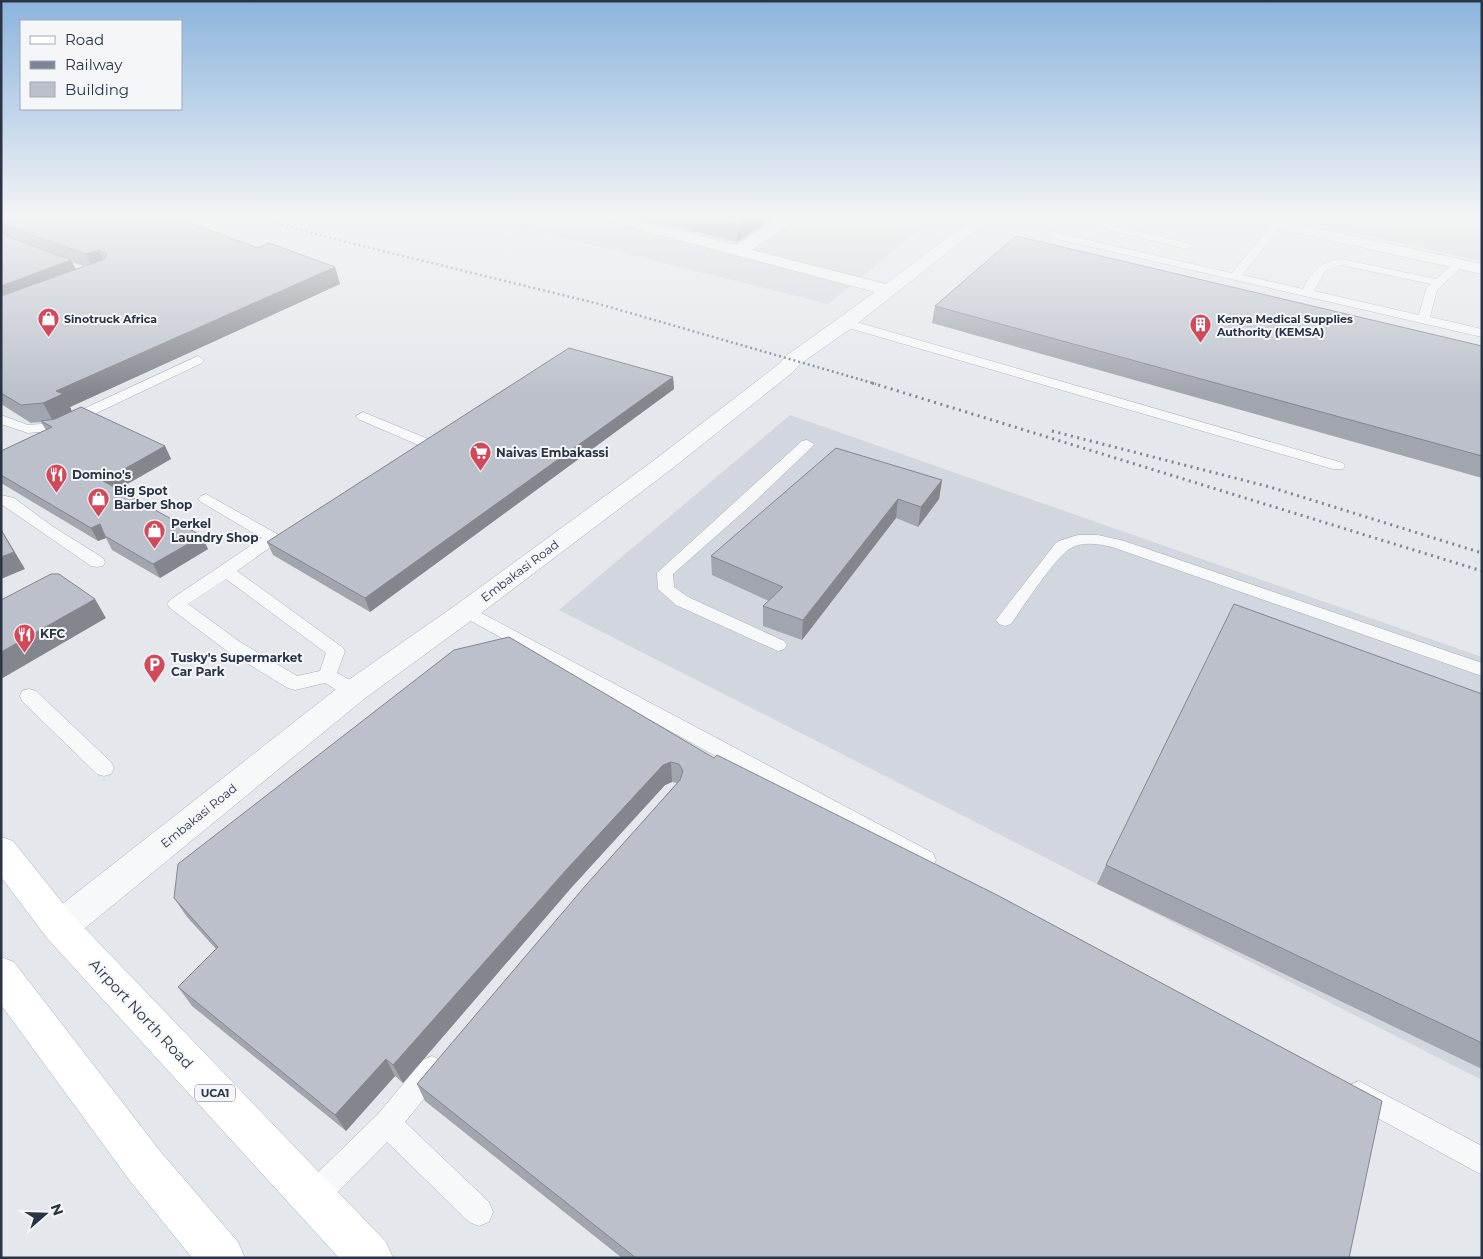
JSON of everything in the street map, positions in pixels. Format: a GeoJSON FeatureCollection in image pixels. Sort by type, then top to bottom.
{"type":"FeatureCollection","features":[{"type":"Feature","properties":{"kind":"main road","name":"Airport North Road"},"geometry":{"type":"LineString","coordinates":[[1,851],[60,927],[370,1258]]}},
{"type":"Feature","properties":{"kind":"main road"},"geometry":{"type":"LineString","coordinates":[[1,974],[145,1166],[222,1258]]}},
{"type":"Feature","properties":{"kind":"street"},"geometry":{"type":"LineString","coordinates":[[838,277],[889,290]]}},
{"type":"Feature","properties":{"kind":"street","name":"Embakasi Road"},"geometry":{"type":"LineString","coordinates":[[60,927],[354,691],[466,611],[661,466],[786,368],[793,360],[846,323],[906,277]]}},
{"type":"Feature","properties":{"kind":"lane"},"geometry":{"type":"LineString","coordinates":[[1234,277],[1482,333]]}},
{"type":"Feature","properties":{"kind":"lane"},"geometry":{"type":"LineString","coordinates":[[1307,293],[1316,277]]}},
{"type":"Feature","properties":{"kind":"lane"},"geometry":{"type":"LineString","coordinates":[[1412,277],[1432,281]]}},
{"type":"Feature","properties":{"kind":"lane"},"geometry":{"type":"LineString","coordinates":[[1423,320],[1432,289],[1445,277]]}},
{"type":"Feature","properties":{"kind":"lane"},"geometry":{"type":"LineString","coordinates":[[846,323],[1338,466]]}},
{"type":"Feature","properties":{"kind":"lane"},"geometry":{"type":"LineString","coordinates":[[1,419],[18,429],[36,431],[56,427],[198,360]]}},
{"type":"Feature","properties":{"kind":"lane"},"geometry":{"type":"LineString","coordinates":[[363,416],[428,444]]}},
{"type":"Feature","properties":{"kind":"lane"},"geometry":{"type":"LineString","coordinates":[[778,645],[682,601],[666,589],[665,573],[746,502],[807,444]]}},
{"type":"Feature","properties":{"kind":"lane"},"geometry":{"type":"LineString","coordinates":[[1,499],[9,501],[46,529],[97,562]]}},
{"type":"Feature","properties":{"kind":"lane"},"geometry":{"type":"LineString","coordinates":[[206,499],[273,538],[176,604],[221,640],[258,664],[295,683],[327,676],[354,691]]}},
{"type":"Feature","properties":{"kind":"lane"},"geometry":{"type":"LineString","coordinates":[[1005,620],[1063,544],[1080,540],[1100,539],[1482,670]]}},
{"type":"Feature","properties":{"kind":"lane"},"geometry":{"type":"LineString","coordinates":[[226,571],[275,605],[336,652],[327,676]]}},
{"type":"Feature","properties":{"kind":"lane"},"geometry":{"type":"LineString","coordinates":[[466,611],[948,872]]}},
{"type":"Feature","properties":{"kind":"lane"},"geometry":{"type":"LineString","coordinates":[[29,696],[104,768]]}},
{"type":"Feature","properties":{"kind":"lane"},"geometry":{"type":"LineString","coordinates":[[313,1197],[387,1122],[445,1054]]}},
{"type":"Feature","properties":{"kind":"lane"},"geometry":{"type":"LineString","coordinates":[[1342,1085],[1482,1161]]}},
{"type":"Feature","properties":{"kind":"lane"},"geometry":{"type":"LineString","coordinates":[[387,1122],[479,1212]]}},
{"type":"Feature","properties":{"kind":"shaded area"},"geometry":{"type":"Polygon","coordinates":[[[719,277],[862,277],[828,304],[719,277]]]}},
{"type":"Feature","properties":{"kind":"shaded area"},"geometry":{"type":"Polygon","coordinates":[[[790,415],[1482,657],[1482,1080],[559,610],[790,415]]]}},
{"type":"Feature","properties":{"kind":"building"},"geometry":{"type":"Polygon","coordinates":[[[1,277],[26,277],[1,286],[1,277]]]}},
{"type":"Feature","properties":{"kind":"building"},"geometry":{"type":"Polygon","coordinates":[[[55,277],[313,277],[56,391],[63,394],[43,403],[21,405],[1,393],[1,296],[55,277]]]}},
{"type":"Feature","properties":{"kind":"building","name":"Kenya Medical Supplies Authority (KEMSA)"},"geometry":{"type":"Polygon","coordinates":[[[969,277],[1189,277],[1482,346],[1482,456],[935,306],[969,277]]]}},
{"type":"Feature","properties":{"kind":"building","name":"Naivas Embakassi"},"geometry":{"type":"Polygon","coordinates":[[[569,348],[673,377],[365,598],[267,542],[569,348]]]}},
{"type":"Feature","properties":{"kind":"building"},"geometry":{"type":"Polygon","coordinates":[[[81,407],[165,446],[103,481],[202,536],[153,564],[105,536],[100,524],[91,528],[1,475],[1,451],[52,427],[41,421],[55,419],[81,407]]]}},
{"type":"Feature","properties":{"kind":"building"},"geometry":{"type":"Polygon","coordinates":[[[836,448],[942,480],[921,507],[898,499],[803,620],[763,606],[783,587],[711,556],[836,448]]]}},
{"type":"Feature","properties":{"kind":"building"},"geometry":{"type":"Polygon","coordinates":[[[1,530],[14,552],[1,557],[1,530]]]}},
{"type":"Feature","properties":{"kind":"building"},"geometry":{"type":"Polygon","coordinates":[[[51,574],[59,574],[95,599],[1,652],[1,600],[51,574]]]}},
{"type":"Feature","properties":{"kind":"building"},"geometry":{"type":"Polygon","coordinates":[[[1234,604],[1482,694],[1482,1043],[1106,865],[1234,604]]]}},
{"type":"Feature","properties":{"kind":"building"},"geometry":{"type":"Polygon","coordinates":[[[509,637],[714,758],[717,755],[997,895],[1382,1101],[1349,1258],[636,1258],[417,1084],[586,885],[680,780],[683,771],[679,764],[671,762],[663,765],[567,869],[393,1065],[386,1059],[335,1115],[178,987],[218,947],[174,898],[178,864],[454,650],[509,637]]]}},
{"type":"Feature","properties":{"kind":"railway"},"geometry":{"type":"LineString","coordinates":[[488,277],[599,304],[876,384]]}},
{"type":"Feature","properties":{"kind":"railway"},"geometry":{"type":"LineString","coordinates":[[872,383],[1482,571]]}},
{"type":"Feature","properties":{"kind":"railway"},"geometry":{"type":"LineString","coordinates":[[1052,431],[1270,487],[1482,553]]}},
{"type":"Feature","properties":{"kind":"place","name":"Sinotruck Africa"},"geometry":{"type":"Point","coordinates":[48,338]}},
{"type":"Feature","properties":{"kind":"place","name":"Kenya Medical Supplies Authority (KEMSA)"},"geometry":{"type":"Point","coordinates":[1201,344]}},
{"type":"Feature","properties":{"kind":"place","name":"Naivas Embakassi"},"geometry":{"type":"Point","coordinates":[480,472]}},
{"type":"Feature","properties":{"kind":"place","name":"Domino's"},"geometry":{"type":"Point","coordinates":[56,494]}},
{"type":"Feature","properties":{"kind":"place","name":"Big Spot Barber Shop"},"geometry":{"type":"Point","coordinates":[98,517]}},
{"type":"Feature","properties":{"kind":"place","name":"Perkel Laundry Shop"},"geometry":{"type":"Point","coordinates":[155,550]}},
{"type":"Feature","properties":{"kind":"place","name":"KFC"},"geometry":{"type":"Point","coordinates":[24,653]}},
{"type":"Feature","properties":{"kind":"place","name":"Tusky's Supermarket Car Park"},"geometry":{"type":"Point","coordinates":[155,684]}}]}
